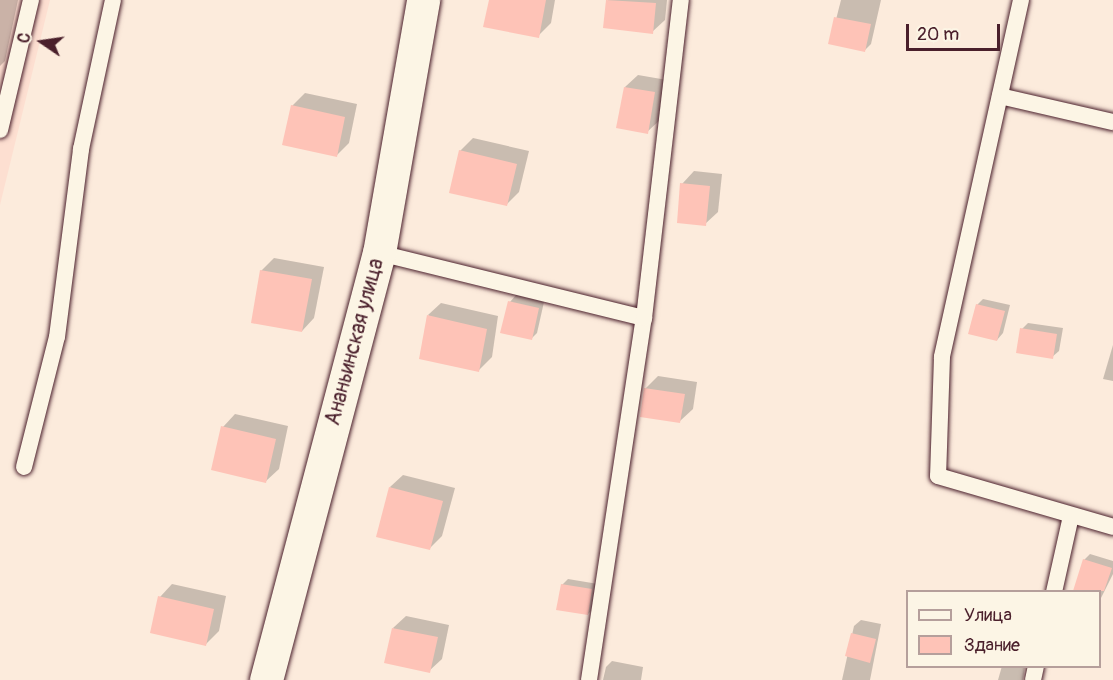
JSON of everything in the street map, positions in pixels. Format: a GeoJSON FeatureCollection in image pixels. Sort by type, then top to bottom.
{"type":"FeatureCollection","features":[{"type":"Feature","properties":{"kind":"street","name":"Ананьинская улица"},"geometry":{"type":"LineString","coordinates":[[266,680],[379,253],[423,0]]}},
{"type":"Feature","properties":{"kind":"lane"},"geometry":{"type":"LineString","coordinates":[[0,130],[32,0]]}},
{"type":"Feature","properties":{"kind":"lane"},"geometry":{"type":"LineString","coordinates":[[24,467],[57,337],[81,149],[113,0]]}},
{"type":"Feature","properties":{"kind":"lane"},"geometry":{"type":"LineString","coordinates":[[589,680],[644,318],[681,0]]}},
{"type":"Feature","properties":{"kind":"lane"},"geometry":{"type":"LineString","coordinates":[[1022,0],[942,357],[938,476],[1113,527]]}},
{"type":"Feature","properties":{"kind":"lane"},"geometry":{"type":"LineString","coordinates":[[1000,96],[1113,122]]}},
{"type":"Feature","properties":{"kind":"lane"},"geometry":{"type":"LineString","coordinates":[[379,253],[644,318]]}},
{"type":"Feature","properties":{"kind":"lane"},"geometry":{"type":"LineString","coordinates":[[1054,590],[1071,516]]}},
{"type":"Feature","properties":{"kind":"shaded area"},"geometry":{"type":"Polygon","coordinates":[[[0,0],[50,0],[0,205],[0,0]]]}},
{"type":"Feature","properties":{"kind":"building"},"geometry":{"type":"Polygon","coordinates":[[[489,0],[546,0],[539,38],[483,27],[489,0]]]}},
{"type":"Feature","properties":{"kind":"building"},"geometry":{"type":"Polygon","coordinates":[[[606,0],[656,3],[653,34],[603,28],[606,0]]]}},
{"type":"Feature","properties":{"kind":"building"},"geometry":{"type":"Polygon","coordinates":[[[834,17],[871,24],[865,52],[828,44],[834,17]]]}},
{"type":"Feature","properties":{"kind":"building"},"geometry":{"type":"Polygon","coordinates":[[[624,87],[655,92],[648,134],[616,128],[624,87]]]}},
{"type":"Feature","properties":{"kind":"building"},"geometry":{"type":"Polygon","coordinates":[[[291,105],[345,117],[337,157],[282,145],[291,105]]]}},
{"type":"Feature","properties":{"kind":"building"},"geometry":{"type":"Polygon","coordinates":[[[459,150],[517,164],[507,206],[449,193],[459,150]]]}},
{"type":"Feature","properties":{"kind":"building"},"geometry":{"type":"Polygon","coordinates":[[[680,183],[710,186],[706,226],[677,223],[680,183]]]}},
{"type":"Feature","properties":{"kind":"building"},"geometry":{"type":"Polygon","coordinates":[[[260,270],[312,279],[302,332],[251,323],[260,270]]]}},
{"type":"Feature","properties":{"kind":"building"},"geometry":{"type":"Polygon","coordinates":[[[508,301],[539,308],[532,340],[500,333],[508,301]]]}},
{"type":"Feature","properties":{"kind":"building"},"geometry":{"type":"Polygon","coordinates":[[[976,304],[1005,311],[997,341],[968,334],[976,304]]]}},
{"type":"Feature","properties":{"kind":"building"},"geometry":{"type":"Polygon","coordinates":[[[427,315],[487,329],[479,372],[419,359],[427,315]]]}},
{"type":"Feature","properties":{"kind":"building"},"geometry":{"type":"Polygon","coordinates":[[[1020,328],[1057,334],[1053,359],[1016,353],[1020,328]]]}},
{"type":"Feature","properties":{"kind":"building"},"geometry":{"type":"Polygon","coordinates":[[[644,388],[685,394],[680,423],[640,417],[644,388]]]}},
{"type":"Feature","properties":{"kind":"building"},"geometry":{"type":"Polygon","coordinates":[[[221,426],[276,439],[266,483],[211,470],[221,426]]]}},
{"type":"Feature","properties":{"kind":"building"},"geometry":{"type":"Polygon","coordinates":[[[389,487],[443,501],[430,550],[376,537],[389,487]]]}},
{"type":"Feature","properties":{"kind":"building"},"geometry":{"type":"Polygon","coordinates":[[[1083,559],[1112,568],[1104,591],[1073,590],[1083,559]]]}},
{"type":"Feature","properties":{"kind":"building"},"geometry":{"type":"Polygon","coordinates":[[[561,584],[592,589],[588,615],[556,610],[561,584]]]}},
{"type":"Feature","properties":{"kind":"building"},"geometry":{"type":"Polygon","coordinates":[[[158,596],[214,609],[206,646],[150,633],[158,596]]]}},
{"type":"Feature","properties":{"kind":"building"},"geometry":{"type":"Polygon","coordinates":[[[392,628],[438,637],[430,673],[384,663],[392,628]]]}},
{"type":"Feature","properties":{"kind":"building"},"geometry":{"type":"Polygon","coordinates":[[[851,633],[876,639],[870,663],[845,656],[851,633]]]}}]}
